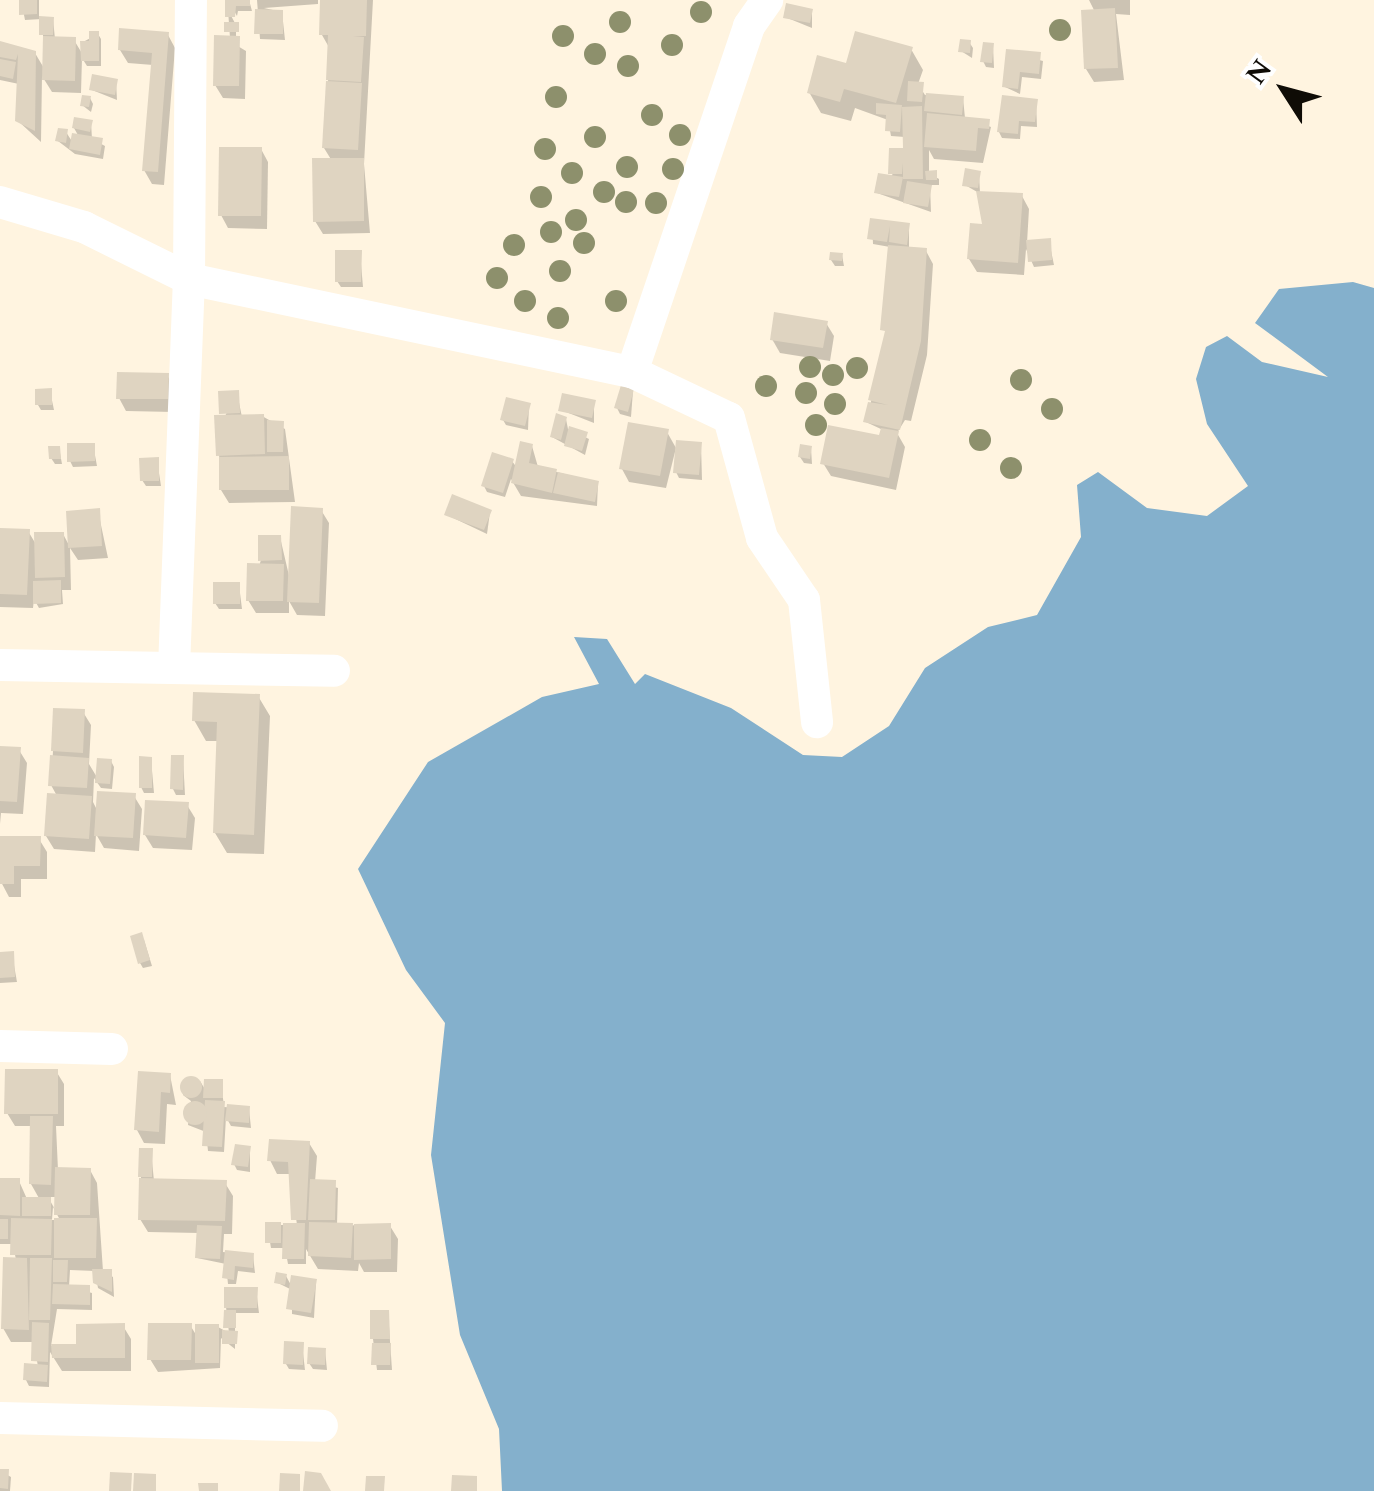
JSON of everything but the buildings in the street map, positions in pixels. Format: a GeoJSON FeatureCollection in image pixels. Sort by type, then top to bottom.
{"type":"FeatureCollection","features":[{"type":"Feature","properties":{"kind":"street"},"geometry":{"type":"LineString","coordinates":[[174,668],[189,279],[184,212],[191,0]]}},
{"type":"Feature","properties":{"kind":"street"},"geometry":{"type":"LineString","coordinates":[[632,372],[749,26],[766,0]]}},
{"type":"Feature","properties":{"kind":"street"},"geometry":{"type":"LineString","coordinates":[[0,202],[84,227],[189,279],[632,372],[729,418],[762,538],[804,600],[818,722]]}},
{"type":"Feature","properties":{"kind":"street"},"geometry":{"type":"LineString","coordinates":[[0,665],[334,671]]}},
{"type":"Feature","properties":{"kind":"street"},"geometry":{"type":"LineString","coordinates":[[0,1046],[112,1050]]}},
{"type":"Feature","properties":{"kind":"street"},"geometry":{"type":"LineString","coordinates":[[0,1418],[322,1426]]}},
{"type":"Feature","properties":{"kind":"water"},"geometry":{"type":"Polygon","coordinates":[[[1353,282],[1374,288],[1374,1491],[502,1491],[499,1429],[460,1335],[431,1155],[445,1023],[406,970],[358,869],[428,762],[542,697],[599,684],[574,637],[607,639],[635,684],[645,674],[731,708],[803,755],[842,757],[889,726],[925,668],[988,627],[1037,615],[1081,537],[1077,485],[1098,472],[1147,508],[1207,516],[1248,486],[1207,424],[1196,379],[1206,347],[1227,336],[1262,362],[1328,377],[1255,323],[1279,289],[1353,282]]]}}]}
